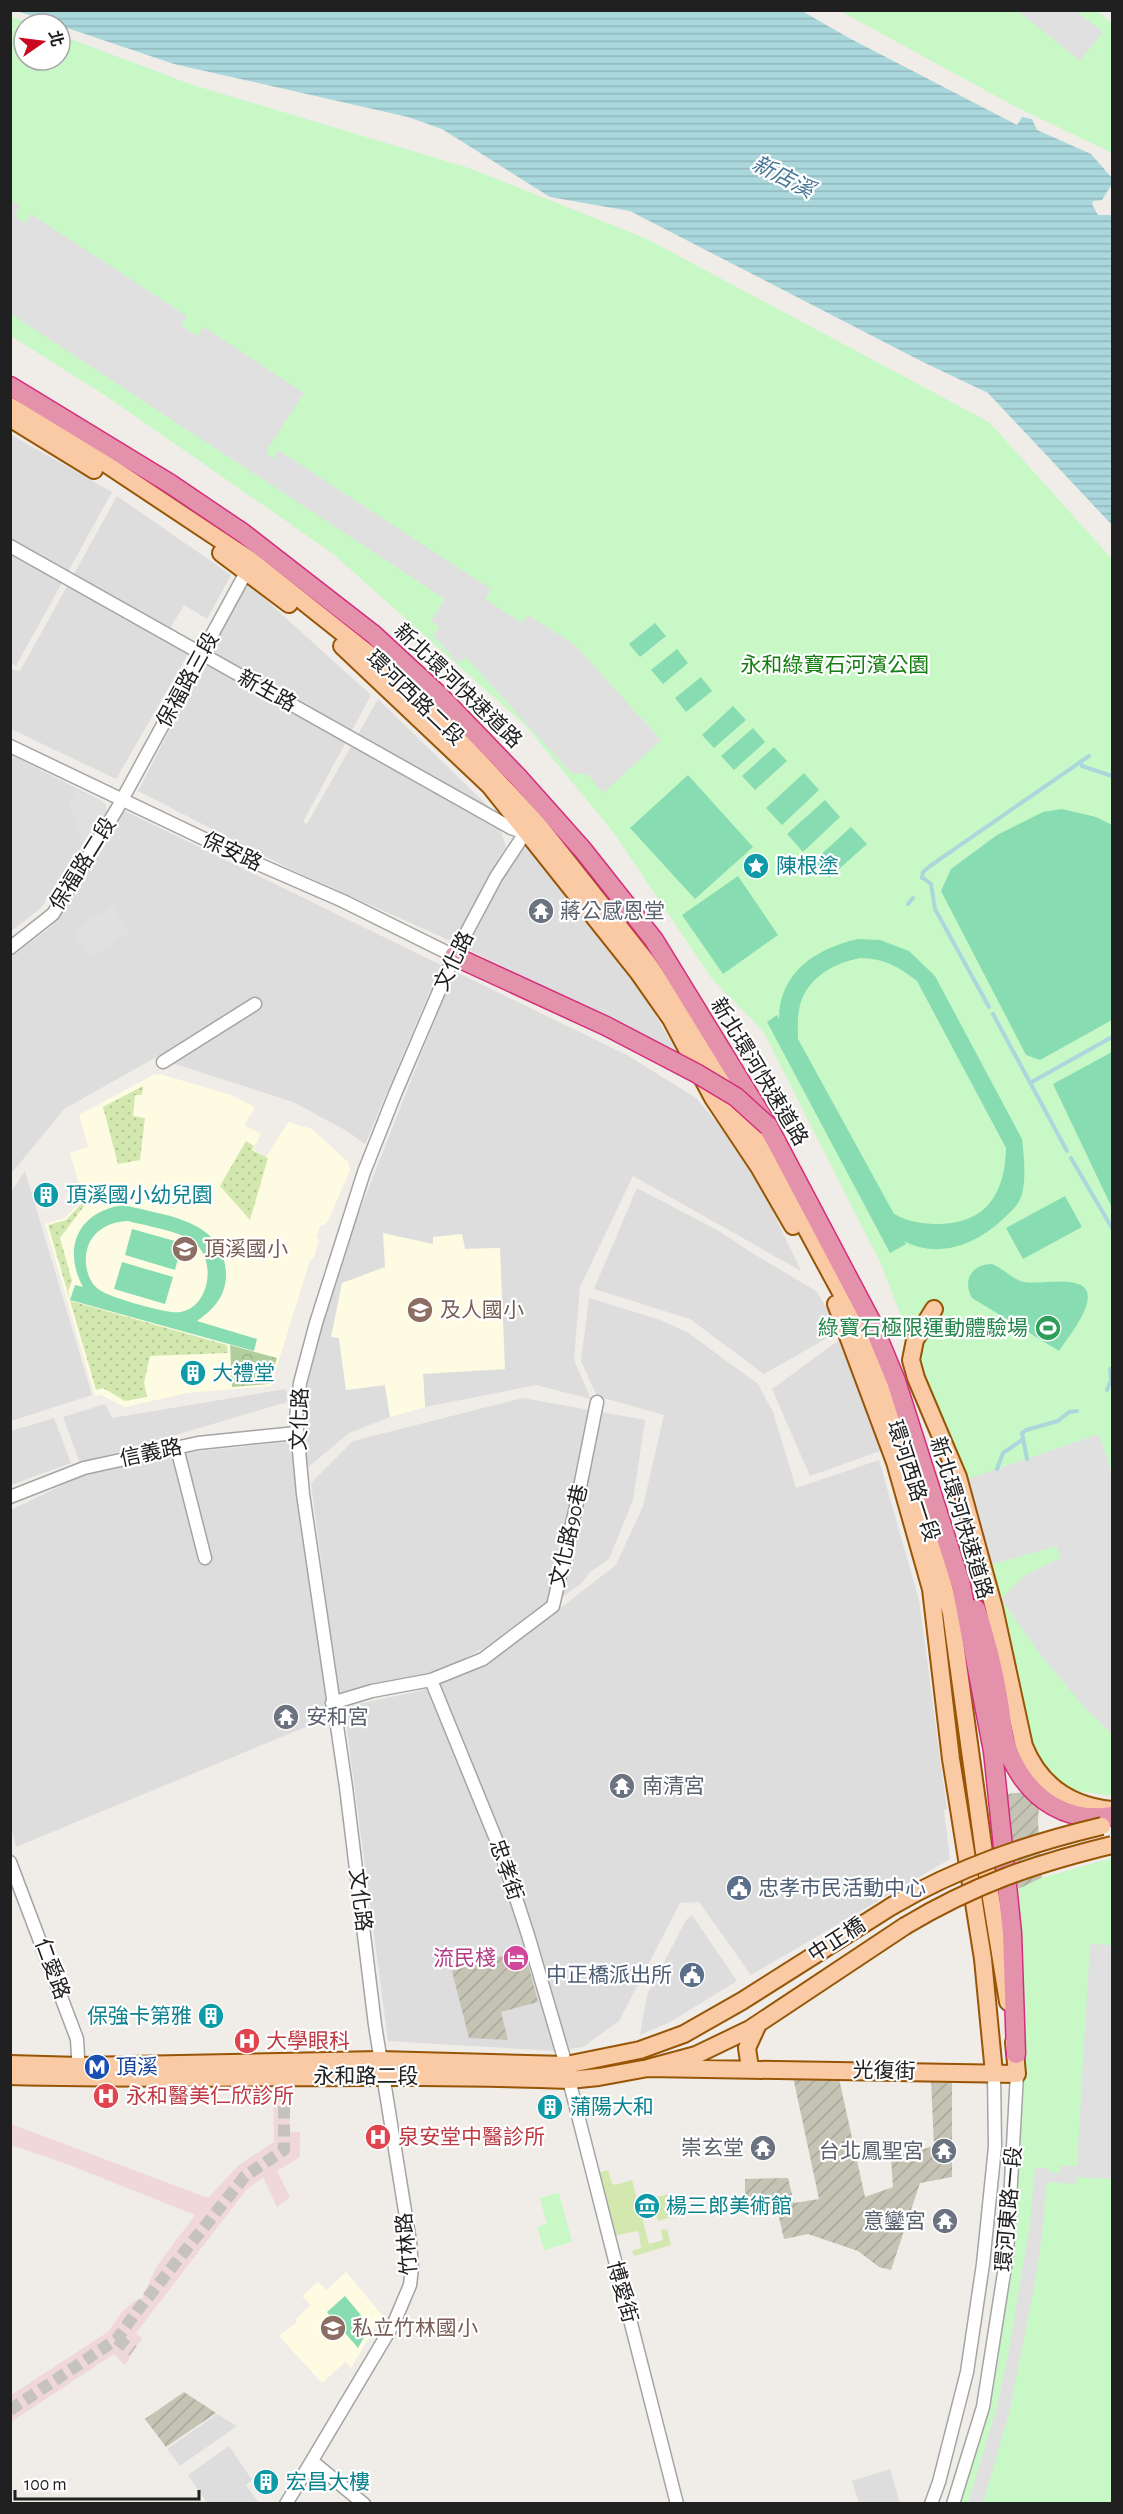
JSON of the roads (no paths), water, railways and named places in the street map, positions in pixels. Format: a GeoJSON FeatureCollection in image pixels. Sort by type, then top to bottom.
{"type":"FeatureCollection","features":[{"type":"Feature","properties":{"kind":"highway","name":"新北環河快速道路"},"geometry":{"type":"LineString","coordinates":[[10,386],[169,483],[243,533],[373,634],[438,694],[504,762],[575,842],[654,940],[768,1126],[872,1323],[896,1381],[961,1585],[985,1706],[999,1822],[1012,1933],[1016,2054]]}},
{"type":"Feature","properties":{"kind":"highway"},"geometry":{"type":"LineString","coordinates":[[454,956],[606,1026],[696,1073],[736,1097],[768,1126]]}},
{"type":"Feature","properties":{"kind":"highway"},"geometry":{"type":"LineString","coordinates":[[896,1381],[924,1438],[986,1640],[1011,1760],[1037,1794],[1056,1809],[1079,1816],[1113,1816]]}},
{"type":"Feature","properties":{"kind":"main road","name":"環河西路二段"},"geometry":{"type":"LineString","coordinates":[[10,406],[67,438],[249,566],[353,654],[490,786],[531,828],[639,972],[720,1093]]}},
{"type":"Feature","properties":{"kind":"main road","name":"環河西路二段"},"geometry":{"type":"LineString","coordinates":[[10,418],[249,566]]}},
{"type":"Feature","properties":{"kind":"main road","name":"環河西路一段"},"geometry":{"type":"LineString","coordinates":[[720,1093],[858,1324],[912,1469],[951,1613],[994,1910]]}},
{"type":"Feature","properties":{"kind":"main road","name":"環河西路一段"},"geometry":{"type":"LineString","coordinates":[[720,1093],[842,1314],[896,1462],[930,1589],[951,1759],[977,1918]]}},
{"type":"Feature","properties":{"kind":"main road"},"geometry":{"type":"LineString","coordinates":[[934,1309],[915,1340],[911,1360],[916,1377],[954,1463],[994,1608],[1020,1729],[1031,1763],[1042,1779],[1061,1795],[1080,1803],[1113,1810]]}},
{"type":"Feature","properties":{"kind":"main road","name":"中正橋"},"geometry":{"type":"LineString","coordinates":[[567,2073],[684,2034],[742,2001],[892,1906],[950,1874],[989,1858],[1042,1841],[1113,1823]]}},
{"type":"Feature","properties":{"kind":"main road","name":"中正橋"},"geometry":{"type":"LineString","coordinates":[[648,2068],[696,2055],[759,2023],[905,1926],[955,1898],[1007,1875],[1113,1845]]}},
{"type":"Feature","properties":{"kind":"main road","name":"環河東路一段"},"geometry":{"type":"LineString","coordinates":[[994,1910],[1017,2074]]}},
{"type":"Feature","properties":{"kind":"main road","name":"環河東路一段"},"geometry":{"type":"LineString","coordinates":[[977,1918],[985,1970],[994,2073]]}},
{"type":"Feature","properties":{"kind":"main road"},"geometry":{"type":"LineString","coordinates":[[750,2068],[747,2048],[759,2023]]}},
{"type":"Feature","properties":{"kind":"main road","name":"永和路二段"},"geometry":{"type":"LineString","coordinates":[[10,2064],[79,2072]]}},
{"type":"Feature","properties":{"kind":"main road","name":"永和路二段"},"geometry":{"type":"LineString","coordinates":[[10,2076],[79,2072],[381,2068],[567,2073],[599,2078],[648,2068]]}},
{"type":"Feature","properties":{"kind":"main road","name":"光復街"},"geometry":{"type":"LineString","coordinates":[[648,2068],[1017,2074]]}},
{"type":"Feature","properties":{"kind":"street","name":"新生路"},"geometry":{"type":"LineString","coordinates":[[10,546],[511,828],[531,828]]}},
{"type":"Feature","properties":{"kind":"street","name":"保福路三段"},"geometry":{"type":"LineString","coordinates":[[122,798],[249,566]]}},
{"type":"Feature","properties":{"kind":"street","name":"保安路"},"geometry":{"type":"LineString","coordinates":[[10,746],[240,856],[343,901],[454,956]]}},
{"type":"Feature","properties":{"kind":"street","name":"保福路二段"},"geometry":{"type":"LineString","coordinates":[[10,948],[54,914],[122,798]]}},
{"type":"Feature","properties":{"kind":"street","name":"文化路"},"geometry":{"type":"LineString","coordinates":[[381,2068],[346,1787],[307,1529],[296,1432],[300,1383],[328,1281],[360,1183],[395,1094],[454,956],[496,877],[531,828]]}},
{"type":"Feature","properties":{"kind":"street"},"geometry":{"type":"LineString","coordinates":[[163,1062],[255,1004]]}},
{"type":"Feature","properties":{"kind":"street","name":"文化路90巷"},"geometry":{"type":"LineString","coordinates":[[332,1704],[372,1691],[430,1680],[483,1659],[553,1606],[597,1402]]}},
{"type":"Feature","properties":{"kind":"street","name":"信義路"},"geometry":{"type":"LineString","coordinates":[[10,1497],[84,1468],[198,1443],[296,1432]]}},
{"type":"Feature","properties":{"kind":"street"},"geometry":{"type":"LineString","coordinates":[[177,1448],[206,1558]]}},
{"type":"Feature","properties":{"kind":"street","name":"忠孝街"},"geometry":{"type":"LineString","coordinates":[[430,1680],[500,1849],[528,1935],[567,2073]]}},
{"type":"Feature","properties":{"kind":"street","name":"仁愛路"},"geometry":{"type":"LineString","coordinates":[[10,1863],[77,2039],[79,2072]]}},
{"type":"Feature","properties":{"kind":"street","name":"竹林路"},"geometry":{"type":"LineString","coordinates":[[286,2504],[394,2323],[410,2285],[412,2268],[410,2242],[381,2068]]}},
{"type":"Feature","properties":{"kind":"street","name":"博愛街"},"geometry":{"type":"LineString","coordinates":[[567,2073],[677,2504]]}},
{"type":"Feature","properties":{"kind":"street","name":"環河東路一段"},"geometry":{"type":"LineString","coordinates":[[931,2504],[939,2482],[967,2372],[983,2264],[994,2147],[994,2073]]}},
{"type":"Feature","properties":{"kind":"street","name":"環河東路一段"},"geometry":{"type":"LineString","coordinates":[[953,2504],[983,2407],[1007,2254],[1017,2074]]}},
{"type":"Feature","properties":{"kind":"street"},"geometry":{"type":"LineString","coordinates":[[312,2461],[364,2504]]}},
{"type":"Feature","properties":{"kind":"water","name":"新店溪"},"geometry":{"type":"Polygon","coordinates":[[[17,11],[802,11],[849,38],[1017,125],[1022,117],[1032,119],[1037,130],[1091,154],[1112,178],[1112,184],[1102,200],[1093,201],[1092,204],[1098,215],[1112,215],[1112,525],[988,393],[921,361],[630,211],[550,197],[442,129],[408,117],[174,64],[72,30],[72,12],[17,11]]]}},
{"type":"Feature","properties":{"kind":"waterway"},"geometry":{"type":"LineString","coordinates":[[922,878],[923,872],[930,866],[1089,756]]}},
{"type":"Feature","properties":{"kind":"waterway"},"geometry":{"type":"LineString","coordinates":[[1081,762],[1082,766],[1112,776]]}},
{"type":"Feature","properties":{"kind":"waterway"},"geometry":{"type":"LineString","coordinates":[[922,877],[931,884],[935,909],[989,1007]]}},
{"type":"Feature","properties":{"kind":"waterway"},"geometry":{"type":"LineString","coordinates":[[908,904],[913,898]]}},
{"type":"Feature","properties":{"kind":"waterway"},"geometry":{"type":"LineString","coordinates":[[993,1014],[1067,1151]]}},
{"type":"Feature","properties":{"kind":"waterway"},"geometry":{"type":"LineString","coordinates":[[1030,1083],[1112,1037]]}},
{"type":"Feature","properties":{"kind":"waterway"},"geometry":{"type":"LineString","coordinates":[[1071,1158],[1112,1228]]}},
{"type":"Feature","properties":{"kind":"waterway"},"geometry":{"type":"LineString","coordinates":[[1107,1390],[1111,1380],[1110,1369]]}},
{"type":"Feature","properties":{"kind":"waterway"},"geometry":{"type":"LineString","coordinates":[[1027,1459],[1022,1433],[1058,1421],[1069,1412],[1077,1411]]}},
{"type":"Feature","properties":{"kind":"waterway"},"geometry":{"type":"LineString","coordinates":[[997,1469],[1003,1453],[1022,1440]]}},
{"type":"Feature","properties":{"kind":"tunnel"},"geometry":{"type":"LineString","coordinates":[[10,2410],[117,2339],[245,2176],[284,2150],[284,2076]]}},
{"type":"Feature","properties":{"kind":"tunnel"},"geometry":{"type":"LineString","coordinates":[[117,2339],[133,2351]]}},
{"type":"Feature","properties":{"kind":"place","name":"陳根塗"},"geometry":{"type":"Point","coordinates":[756,866]}},
{"type":"Feature","properties":{"kind":"place","name":"蔣公感恩堂"},"geometry":{"type":"Point","coordinates":[541,911]}},
{"type":"Feature","properties":{"kind":"place","name":"頂溪國小幼兒園"},"geometry":{"type":"Point","coordinates":[46,1195]}},
{"type":"Feature","properties":{"kind":"place","name":"頂溪國小"},"geometry":{"type":"Point","coordinates":[185,1249]}},
{"type":"Feature","properties":{"kind":"place","name":"及人國小"},"geometry":{"type":"Point","coordinates":[420,1310]}},
{"type":"Feature","properties":{"kind":"place","name":"綠寶石極限運動體驗場"},"geometry":{"type":"Point","coordinates":[1048,1328]}},
{"type":"Feature","properties":{"kind":"place","name":"大禮堂"},"geometry":{"type":"Point","coordinates":[193,1373]}},
{"type":"Feature","properties":{"kind":"place","name":"安和宮"},"geometry":{"type":"Point","coordinates":[286,1717]}},
{"type":"Feature","properties":{"kind":"place","name":"南清宮"},"geometry":{"type":"Point","coordinates":[622,1786]}},
{"type":"Feature","properties":{"kind":"place","name":"忠孝市民活動中心"},"geometry":{"type":"Point","coordinates":[739,1888]}},
{"type":"Feature","properties":{"kind":"place","name":"流民棧"},"geometry":{"type":"Point","coordinates":[516,1958]}},
{"type":"Feature","properties":{"kind":"place","name":"中正橋派出所"},"geometry":{"type":"Point","coordinates":[692,1975]}},
{"type":"Feature","properties":{"kind":"place","name":"保強卡第雅"},"geometry":{"type":"Point","coordinates":[211,2016]}},
{"type":"Feature","properties":{"kind":"place","name":"大學眼科"},"geometry":{"type":"Point","coordinates":[247,2041]}},
{"type":"Feature","properties":{"kind":"place","name":"頂溪"},"geometry":{"type":"Point","coordinates":[97,2067]}},
{"type":"Feature","properties":{"kind":"place","name":"永和醫美仁欣診所"},"geometry":{"type":"Point","coordinates":[106,2096]}},
{"type":"Feature","properties":{"kind":"place","name":"蒲陽大和"},"geometry":{"type":"Point","coordinates":[550,2107]}},
{"type":"Feature","properties":{"kind":"place","name":"泉安堂中醫診所"},"geometry":{"type":"Point","coordinates":[378,2137]}},
{"type":"Feature","properties":{"kind":"place","name":"崇玄堂"},"geometry":{"type":"Point","coordinates":[763,2148]}},
{"type":"Feature","properties":{"kind":"place","name":"台北鳳聖宮"},"geometry":{"type":"Point","coordinates":[944,2151]}},
{"type":"Feature","properties":{"kind":"place","name":"楊三郎美術館"},"geometry":{"type":"Point","coordinates":[647,2206]}},
{"type":"Feature","properties":{"kind":"place","name":"意鑾宮"},"geometry":{"type":"Point","coordinates":[945,2221]}},
{"type":"Feature","properties":{"kind":"place","name":"私立竹林國小"},"geometry":{"type":"Point","coordinates":[333,2328]}},
{"type":"Feature","properties":{"kind":"place","name":"宏昌大樓"},"geometry":{"type":"Point","coordinates":[266,2482]}},
{"type":"Feature","properties":{"kind":"park label","name":"永和綠寶石河濱公園"},"geometry":{"type":"Point","coordinates":[835,665]}}]}
